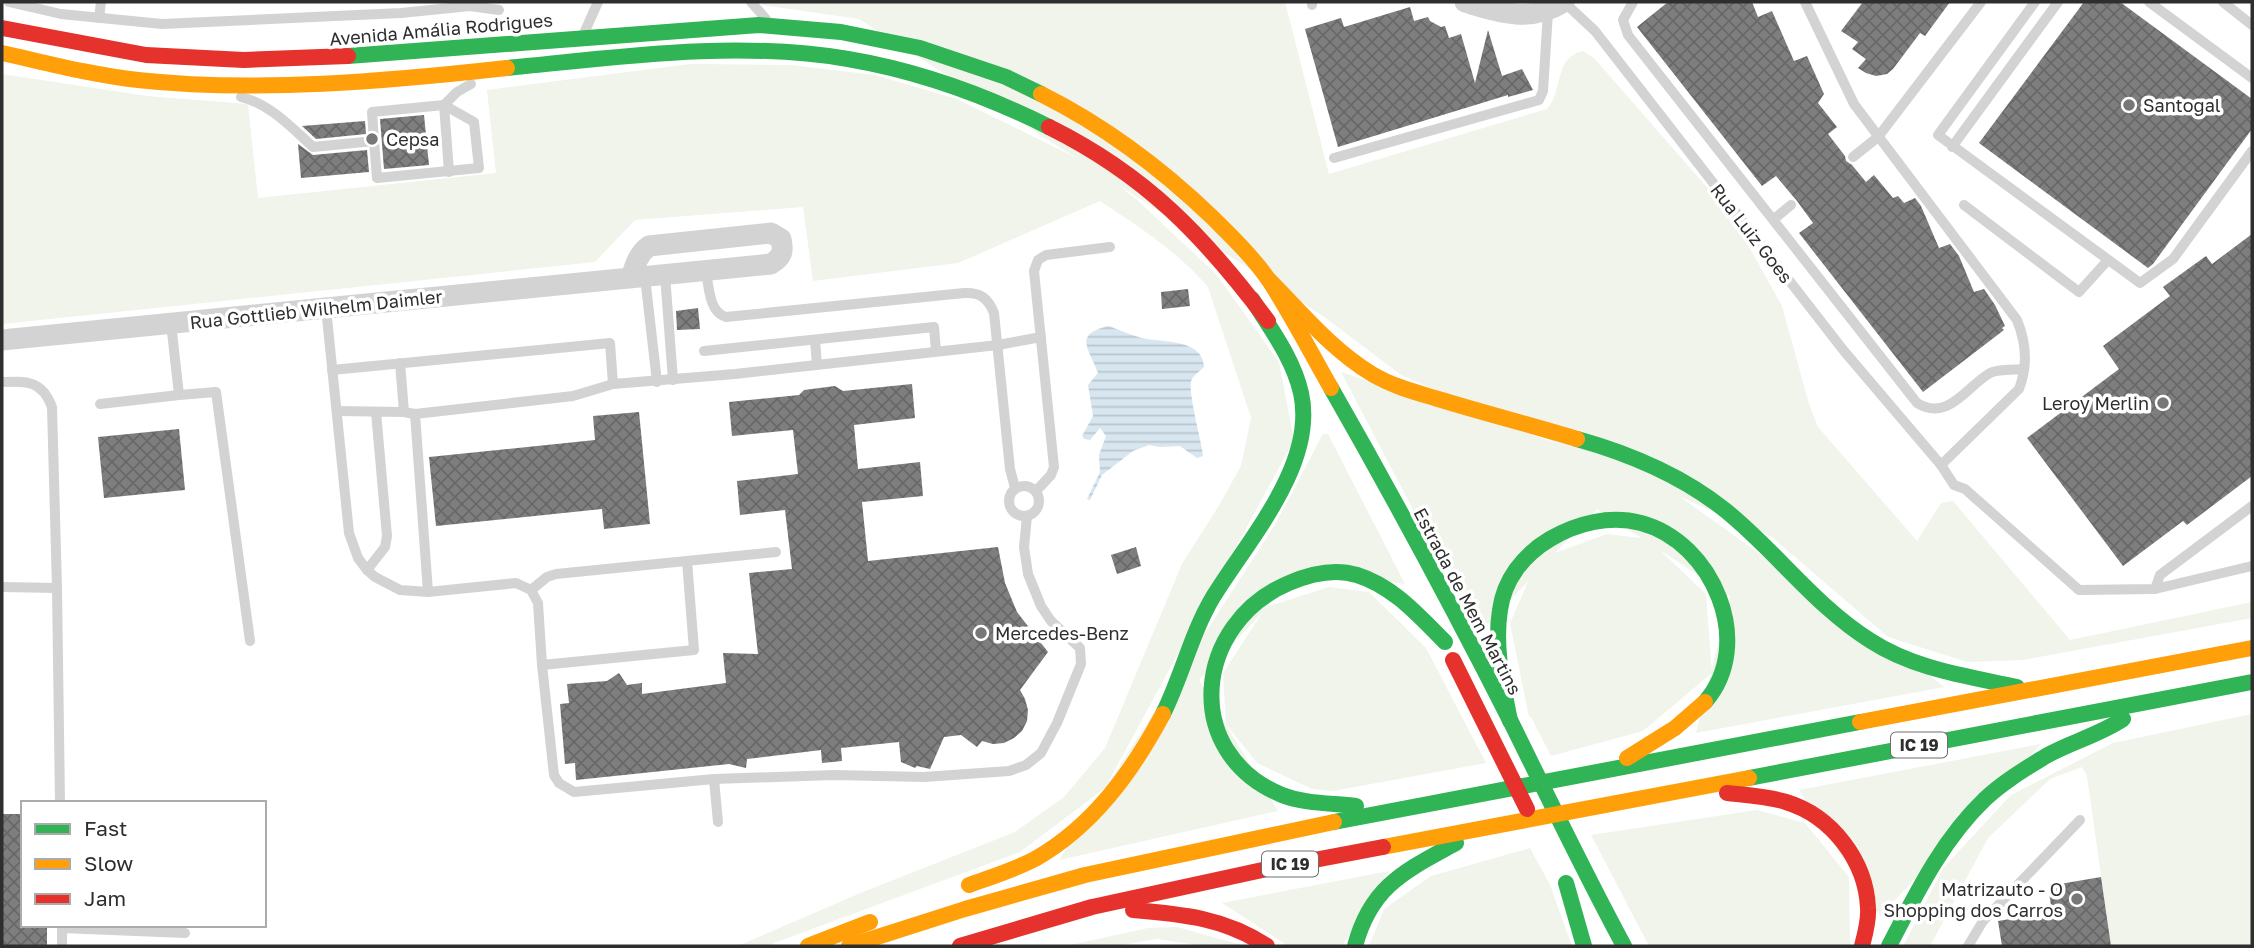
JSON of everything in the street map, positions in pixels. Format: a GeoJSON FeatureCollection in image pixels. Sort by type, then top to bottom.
{"type":"FeatureCollection","features":[{"type":"Feature","properties":{"kind":"main road","name":"Avenida Amália Rodrigues"},"geometry":{"type":"LineString","coordinates":[[2,28],[146,55],[244,60],[309,59],[582,37],[772,26],[841,32],[920,48],[1006,77],[1042,93],[1106,130],[1174,181],[1215,220],[1269,280]]}},
{"type":"Feature","properties":{"kind":"main road"},"geometry":{"type":"LineString","coordinates":[[2,53],[131,80],[220,85],[330,83],[656,55],[772,52],[858,60],[940,80],[1017,110],[1079,142],[1128,173],[1186,224],[1252,299],[1300,365],[1331,420]]}},
{"type":"Feature","properties":{"kind":"main road"},"geometry":{"type":"LineString","coordinates":[[1269,280],[1345,356],[1372,375],[1481,413],[1625,454],[1673,475],[1711,499],[1735,519],[1840,617],[1871,642],[1911,661],[2029,690]]}},
{"type":"Feature","properties":{"kind":"main road","name":"Estrada de Mem Martins"},"geometry":{"type":"LineString","coordinates":[[1269,280],[1366,449],[1510,721],[1624,946]]}},
{"type":"Feature","properties":{"kind":"main road"},"geometry":{"type":"LineString","coordinates":[[954,890],[1035,859],[1093,814],[1120,784],[1160,721],[1200,622],[1288,475],[1296,459],[1304,427],[1303,398],[1282,347],[1252,299]]}},
{"type":"Feature","properties":{"kind":"main road"},"geometry":{"type":"LineString","coordinates":[[1510,721],[1498,654],[1500,618],[1503,595],[1520,563],[1553,537],[1594,522],[1617,519],[1656,528],[1677,542],[1710,579],[1726,615],[1729,635],[1726,661],[1721,681],[1693,714],[1666,734],[1640,746],[1617,768]]}},
{"type":"Feature","properties":{"kind":"main road"},"geometry":{"type":"LineString","coordinates":[[1390,810],[1301,800],[1282,795],[1243,771],[1226,749],[1213,721],[1209,685],[1213,668],[1222,641],[1244,611],[1275,588],[1319,574],[1340,572],[1369,579],[1398,597],[1445,642]]}},
{"type":"Feature","properties":{"kind":"main road"},"geometry":{"type":"LineString","coordinates":[[1420,593],[1541,835]]}},
{"type":"Feature","properties":{"kind":"main road","name":"IC 19"},"geometry":{"type":"LineString","coordinates":[[849,946],[1085,875],[1390,810],[2252,648]]}},
{"type":"Feature","properties":{"kind":"main road","name":"IC 19"},"geometry":{"type":"LineString","coordinates":[[960,946],[1092,907],[1267,869],[2252,682]]}},
{"type":"Feature","properties":{"kind":"main road"},"geometry":{"type":"LineString","coordinates":[[1889,946],[1930,869],[1965,821],[1987,797],[2037,762],[2109,729],[2148,701]]}},
{"type":"Feature","properties":{"kind":"main road"},"geometry":{"type":"LineString","coordinates":[[1690,790],[1781,801],[1811,812],[1827,823],[1843,842],[1861,872],[1868,906],[1868,923],[1862,946]]}},
{"type":"Feature","properties":{"kind":"main road"},"geometry":{"type":"LineString","coordinates":[[1355,946],[1358,927],[1365,913],[1376,897],[1394,880],[1410,868],[1489,825]]}},
{"type":"Feature","properties":{"kind":"main road"},"geometry":{"type":"LineString","coordinates":[[1584,946],[1563,877],[1601,942]]}},
{"type":"Feature","properties":{"kind":"main road"},"geometry":{"type":"LineString","coordinates":[[1092,907],[1212,918],[1239,929],[1267,946]]}},
{"type":"Feature","properties":{"kind":"main road"},"geometry":{"type":"LineString","coordinates":[[808,946],[881,918]]}},
{"type":"Feature","properties":{"kind":"street"},"geometry":{"type":"LineString","coordinates":[[1465,2],[1494,11],[1546,7]]}},
{"type":"Feature","properties":{"kind":"street","name":"Rua Gottlieb Wilhelm Daimler"},"geometry":{"type":"LineString","coordinates":[[2,340],[771,264],[780,259],[784,250],[781,239],[771,233],[649,246],[636,260],[647,276]]}},
{"type":"Feature","properties":{"kind":"lane"},"geometry":{"type":"LineString","coordinates":[[9,2],[61,14],[162,24],[430,6],[470,6],[499,10]]}},
{"type":"Feature","properties":{"kind":"lane"},"geometry":{"type":"LineString","coordinates":[[99,18],[101,2]]}},
{"type":"Feature","properties":{"kind":"lane"},"geometry":{"type":"LineString","coordinates":[[582,37],[598,2]]}},
{"type":"Feature","properties":{"kind":"lane"},"geometry":{"type":"LineString","coordinates":[[751,2],[772,26]]}},
{"type":"Feature","properties":{"kind":"lane"},"geometry":{"type":"LineString","coordinates":[[1633,2],[1622,20],[1628,35],[1917,403],[1927,410],[1945,407],[1992,372],[2024,369]]}},
{"type":"Feature","properties":{"kind":"lane"},"geometry":{"type":"LineString","coordinates":[[1805,2],[1854,104],[2017,320],[2023,335],[2024,369],[2019,388],[1941,465]]}},
{"type":"Feature","properties":{"kind":"lane"},"geometry":{"type":"LineString","coordinates":[[1853,157],[1878,137],[1980,2]]}},
{"type":"Feature","properties":{"kind":"lane"},"geometry":{"type":"LineString","coordinates":[[2035,2],[1938,135],[2140,283],[2173,259],[2252,151]]}},
{"type":"Feature","properties":{"kind":"lane"},"geometry":{"type":"LineString","coordinates":[[1952,146],[2058,2]]}},
{"type":"Feature","properties":{"kind":"lane"},"geometry":{"type":"LineString","coordinates":[[2149,2],[2252,78]]}},
{"type":"Feature","properties":{"kind":"lane"},"geometry":{"type":"LineString","coordinates":[[2222,2],[2252,25]]}},
{"type":"Feature","properties":{"kind":"lane"},"geometry":{"type":"LineString","coordinates":[[1334,158],[1539,100],[1543,91],[1546,7]]}},
{"type":"Feature","properties":{"kind":"lane","name":"Rua Luiz Goes"},"geometry":{"type":"LineString","coordinates":[[1546,7],[1595,31],[1844,351],[1941,465],[1954,485],[1965,489],[2079,590],[2155,589],[2252,566]]}},
{"type":"Feature","properties":{"kind":"lane"},"geometry":{"type":"LineString","coordinates":[[449,172],[444,105],[457,92],[473,83],[555,64]]}},
{"type":"Feature","properties":{"kind":"lane"},"geometry":{"type":"LineString","coordinates":[[176,82],[253,100],[272,111],[313,147],[374,141]]}},
{"type":"Feature","properties":{"kind":"lane"},"geometry":{"type":"LineString","coordinates":[[444,105],[474,122],[479,168],[377,178],[374,141],[372,112],[444,105]]}},
{"type":"Feature","properties":{"kind":"lane"},"geometry":{"type":"LineString","coordinates":[[1774,219],[1791,205]]}},
{"type":"Feature","properties":{"kind":"lane"},"geometry":{"type":"LineString","coordinates":[[1965,205],[2079,292],[2108,260]]}},
{"type":"Feature","properties":{"kind":"lane"},"geometry":{"type":"LineString","coordinates":[[1036,491],[1051,475],[1054,467],[1034,271],[1038,260],[1046,255],[1110,247]]}},
{"type":"Feature","properties":{"kind":"lane"},"geometry":{"type":"LineString","coordinates":[[706,271],[714,310],[726,317],[975,292],[991,304],[995,313],[1010,469],[1015,488]]}},
{"type":"Feature","properties":{"kind":"lane"},"geometry":{"type":"LineString","coordinates":[[647,276],[673,380]]}},
{"type":"Feature","properties":{"kind":"lane"},"geometry":{"type":"LineString","coordinates":[[647,276],[657,382]]}},
{"type":"Feature","properties":{"kind":"lane"},"geometry":{"type":"LineString","coordinates":[[326,308],[349,533],[358,558],[375,577],[400,590],[428,592],[516,583],[531,590],[538,603],[554,775],[566,789],[584,793],[714,779],[834,775],[947,776],[1009,771],[1027,765],[1041,752],[1057,723],[1081,664],[1082,655],[1075,643],[1051,621],[1033,589],[1024,547],[1027,516]]}},
{"type":"Feature","properties":{"kind":"lane"},"geometry":{"type":"LineString","coordinates":[[171,323],[179,395]]}},
{"type":"Feature","properties":{"kind":"lane"},"geometry":{"type":"LineString","coordinates":[[704,351],[934,327],[936,352]]}},
{"type":"Feature","properties":{"kind":"lane"},"geometry":{"type":"LineString","coordinates":[[337,411],[410,413],[573,396],[614,384],[657,382],[936,352],[1041,337]]}},
{"type":"Feature","properties":{"kind":"lane"},"geometry":{"type":"LineString","coordinates":[[815,340],[817,365]]}},
{"type":"Feature","properties":{"kind":"lane"},"geometry":{"type":"LineString","coordinates":[[332,370],[610,344],[614,384]]}},
{"type":"Feature","properties":{"kind":"lane"},"geometry":{"type":"LineString","coordinates":[[400,363],[410,413],[428,592]]}},
{"type":"Feature","properties":{"kind":"lane"},"geometry":{"type":"LineString","coordinates":[[2,382],[28,381],[43,391],[52,407],[60,801]]}},
{"type":"Feature","properties":{"kind":"lane"},"geometry":{"type":"LineString","coordinates":[[100,404],[216,391],[250,641]]}},
{"type":"Feature","properties":{"kind":"lane"},"geometry":{"type":"LineString","coordinates":[[367,570],[385,547],[387,536],[376,412]]}},
{"type":"Feature","properties":{"kind":"lane"},"geometry":{"type":"LineString","coordinates":[[1024,485],[1036,491],[1040,500],[1038,509],[1027,516],[1016,515],[1010,507],[1009,496],[1015,488],[1024,485]]}},
{"type":"Feature","properties":{"kind":"lane"},"geometry":{"type":"LineString","coordinates":[[2155,589],[2160,575],[2252,506]]}},
{"type":"Feature","properties":{"kind":"lane"},"geometry":{"type":"LineString","coordinates":[[531,590],[547,577],[556,575],[776,552]]}},
{"type":"Feature","properties":{"kind":"lane"},"geometry":{"type":"LineString","coordinates":[[542,665],[694,650],[687,561]]}},
{"type":"Feature","properties":{"kind":"lane"},"geometry":{"type":"LineString","coordinates":[[2,587],[57,588]]}},
{"type":"Feature","properties":{"kind":"lane"},"geometry":{"type":"LineString","coordinates":[[714,779],[718,822]]}},
{"type":"Feature","properties":{"kind":"lane"},"geometry":{"type":"LineString","coordinates":[[1968,946],[1983,921],[2080,820]]}},
{"type":"Feature","properties":{"kind":"lane"},"geometry":{"type":"LineString","coordinates":[[62,946],[62,927],[185,933]]}},
{"type":"Feature","properties":{"kind":"shaded area"},"geometry":{"type":"Polygon","coordinates":[[[763,2],[1285,2],[1329,174],[1547,109],[1567,60],[1583,51],[1594,58],[1732,216],[1782,306],[1818,427],[1917,541],[1941,503],[1953,501],[2070,640],[2252,602],[2252,618],[2023,660],[1967,662],[1888,637],[1772,537],[1401,375],[1323,316],[859,19],[762,5],[763,2]]]}},
{"type":"Feature","properties":{"kind":"shaded area"},"geometry":{"type":"Polygon","coordinates":[[[690,64],[791,65],[875,75],[957,99],[1097,168],[1136,199],[1216,274],[1279,362],[1294,440],[1105,788],[1020,852],[766,946],[738,946],[858,894],[1015,832],[1064,797],[1105,748],[1182,564],[1241,466],[1251,418],[1208,287],[1171,251],[1100,201],[958,263],[813,281],[803,207],[635,220],[595,262],[2,324],[2,74],[147,96],[248,104],[258,198],[496,173],[487,90],[690,64]]]}},
{"type":"Feature","properties":{"kind":"shaded area"},"geometry":{"type":"Polygon","coordinates":[[[1109,326],[1142,338],[1189,346],[1197,351],[1204,367],[1193,377],[1191,384],[1203,456],[1197,458],[1180,446],[1149,445],[1133,451],[1102,475],[1090,500],[1087,499],[1100,472],[1099,455],[1106,436],[1100,428],[1090,440],[1082,436],[1093,416],[1088,385],[1098,373],[1088,351],[1087,339],[1097,329],[1109,326]]]}},
{"type":"Feature","properties":{"kind":"shaded area"},"geometry":{"type":"Polygon","coordinates":[[[1341,372],[1647,473],[1945,687],[1696,733],[1730,596],[1597,509],[1478,634],[1341,372]]]}},
{"type":"Feature","properties":{"kind":"shaded area"},"geometry":{"type":"Polygon","coordinates":[[[1323,434],[1328,434],[1405,584],[1302,570],[1199,680],[1278,811],[1059,860],[1276,523],[1323,434]]]}},
{"type":"Feature","properties":{"kind":"shaded area"},"geometry":{"type":"Polygon","coordinates":[[[1607,534],[1648,539],[1706,594],[1712,673],[1643,731],[1551,756],[1529,717],[1510,623],[1538,559],[1607,534]]]}},
{"type":"Feature","properties":{"kind":"shaded area"},"geometry":{"type":"Polygon","coordinates":[[[1329,587],[1369,592],[1426,648],[1486,763],[1333,791],[1312,789],[1257,763],[1226,724],[1223,673],[1266,607],[1329,587]]]}},
{"type":"Feature","properties":{"kind":"shaded area"},"geometry":{"type":"Polygon","coordinates":[[[2252,714],[2252,946],[2111,946],[2087,776],[2082,767],[2050,779],[1988,838],[1930,946],[1903,946],[1944,867],[2011,795],[2113,743],[2252,714]]]}},
{"type":"Feature","properties":{"kind":"shaded area"},"geometry":{"type":"Polygon","coordinates":[[[2041,744],[1880,916],[1799,790],[2041,744]]]}},
{"type":"Feature","properties":{"kind":"shaded area"},"geometry":{"type":"Polygon","coordinates":[[[1757,810],[1805,823],[1849,877],[1850,946],[1649,946],[1591,835],[1757,810]]]}},
{"type":"Feature","properties":{"kind":"shaded area"},"geometry":{"type":"Polygon","coordinates":[[[1530,848],[1550,885],[1572,946],[1369,946],[1384,909],[1431,876],[1530,848]]]}},
{"type":"Feature","properties":{"kind":"shaded area"},"geometry":{"type":"Polygon","coordinates":[[[1389,871],[1342,946],[1288,946],[1222,903],[1389,871]]]}},
{"type":"Feature","properties":{"kind":"shaded area"},"geometry":{"type":"Polygon","coordinates":[[[1177,927],[1245,946],[1204,946],[1157,939],[1116,946],[1066,946],[1148,928],[1177,927]]]}},
{"type":"Feature","properties":{"kind":"building"},"geometry":{"type":"Polygon","coordinates":[[[1668,2],[1752,2],[1758,17],[1772,11],[1794,61],[1807,56],[1824,94],[1818,103],[1837,127],[1828,134],[1846,161],[1866,182],[1874,175],[1893,198],[1898,196],[1904,203],[1915,198],[1939,248],[1950,244],[1959,256],[1974,292],[1984,289],[1995,305],[2005,326],[2002,328],[2004,330],[1923,392],[1799,233],[1813,223],[1797,201],[1776,176],[1762,186],[1637,27],[1668,2]]]}},
{"type":"Feature","properties":{"kind":"building"},"geometry":{"type":"Polygon","coordinates":[[[1863,2],[1950,2],[1925,36],[1920,33],[1893,69],[1887,74],[1876,76],[1858,68],[1866,59],[1852,49],[1858,42],[1841,31],[1863,2]]]}},
{"type":"Feature","properties":{"kind":"building"},"geometry":{"type":"Polygon","coordinates":[[[2084,2],[2120,2],[2252,99],[2252,129],[2148,268],[1979,143],[2084,2]]]}},
{"type":"Feature","properties":{"kind":"building"},"geometry":{"type":"Polygon","coordinates":[[[1410,7],[1414,21],[1428,17],[1441,27],[1445,26],[1449,38],[1461,34],[1475,83],[1488,30],[1502,76],[1522,69],[1533,90],[1508,95],[1338,147],[1305,29],[1341,18],[1344,27],[1410,7]]]}},
{"type":"Feature","properties":{"kind":"building"},"geometry":{"type":"Polygon","coordinates":[[[424,115],[429,165],[384,169],[380,119],[424,115]]]}},
{"type":"Feature","properties":{"kind":"building"},"geometry":{"type":"Polygon","coordinates":[[[365,121],[366,134],[316,139],[302,126],[365,121]]]}},
{"type":"Feature","properties":{"kind":"building"},"geometry":{"type":"Polygon","coordinates":[[[298,144],[313,155],[367,150],[369,172],[301,178],[298,144]]]}},
{"type":"Feature","properties":{"kind":"building","name":"Leroy Merlin"},"geometry":{"type":"Polygon","coordinates":[[[2252,234],[2252,476],[2187,525],[2183,521],[2123,566],[2027,438],[2119,369],[2103,346],[2170,296],[2163,287],[2206,256],[2212,264],[2252,234]]]}},
{"type":"Feature","properties":{"kind":"building"},"geometry":{"type":"Polygon","coordinates":[[[1188,289],[1190,306],[1162,309],[1161,292],[1188,289]]]}},
{"type":"Feature","properties":{"kind":"building"},"geometry":{"type":"Polygon","coordinates":[[[698,308],[700,329],[677,330],[676,311],[698,308]]]}},
{"type":"Feature","properties":{"kind":"building"},"geometry":{"type":"Polygon","coordinates":[[[912,384],[915,418],[854,425],[858,469],[920,462],[923,496],[862,502],[868,561],[998,547],[1005,583],[1017,612],[1048,652],[1020,690],[1028,710],[1022,731],[1004,743],[982,741],[977,747],[961,735],[944,737],[930,769],[917,766],[915,768],[901,762],[899,742],[841,748],[842,761],[822,763],[821,750],[747,759],[746,768],[729,764],[576,780],[575,763],[565,764],[560,704],[569,703],[567,684],[607,681],[619,673],[627,685],[642,683],[642,694],[726,683],[723,653],[758,654],[749,573],[792,569],[785,510],[740,515],[737,481],[798,474],[793,430],[732,436],[729,402],[799,395],[804,390],[835,386],[843,391],[912,384]]]}},
{"type":"Feature","properties":{"kind":"building"},"geometry":{"type":"Polygon","coordinates":[[[639,412],[650,524],[604,529],[602,509],[436,526],[429,457],[595,440],[593,416],[639,412]]]}},
{"type":"Feature","properties":{"kind":"building"},"geometry":{"type":"Polygon","coordinates":[[[179,429],[185,490],[104,498],[98,437],[179,429]]]}},
{"type":"Feature","properties":{"kind":"building"},"geometry":{"type":"Polygon","coordinates":[[[1136,547],[1141,566],[1117,574],[1111,555],[1136,547]]]}},
{"type":"Feature","properties":{"kind":"building"},"geometry":{"type":"Polygon","coordinates":[[[2,814],[21,814],[21,927],[47,927],[47,946],[2,946],[2,814]]]}},
{"type":"Feature","properties":{"kind":"building","name":"Matrizauto - O Shopping dos Carros"},"geometry":{"type":"Polygon","coordinates":[[[2101,877],[2111,946],[2002,946],[1998,921],[2052,912],[2048,886],[2101,877]]]}},
{"type":"Feature","properties":{"kind":"traffic: fast"},"geometry":{"type":"LineString","coordinates":[[348,56],[759,25],[841,32],[920,48],[1006,77],[1041,94]]}},
{"type":"Feature","properties":{"kind":"traffic: fast"},"geometry":{"type":"LineString","coordinates":[[507,68],[678,52],[806,53],[874,64],[926,77],[1001,105],[1049,127]]}},
{"type":"Feature","properties":{"kind":"traffic: fast"},"geometry":{"type":"LineString","coordinates":[[1163,714],[1205,611],[1276,500],[1299,447],[1303,420],[1297,380],[1280,344],[1252,299]]}},
{"type":"Feature","properties":{"kind":"traffic: fast"},"geometry":{"type":"LineString","coordinates":[[1331,388],[1468,638],[1624,946]]}},
{"type":"Feature","properties":{"kind":"traffic: fast"},"geometry":{"type":"LineString","coordinates":[[1577,439],[1655,467],[1691,486],[1744,526],[1832,612],[1888,651],[1923,665],[2017,687]]}},
{"type":"Feature","properties":{"kind":"traffic: fast"},"geometry":{"type":"LineString","coordinates":[[1510,721],[1498,638],[1502,599],[1510,579],[1523,561],[1540,545],[1571,529],[1606,520],[1641,523],[1667,534],[1689,551],[1706,573],[1719,598],[1726,625],[1727,652],[1720,678],[1705,702]]}},
{"type":"Feature","properties":{"kind":"traffic: fast"},"geometry":{"type":"LineString","coordinates":[[1356,806],[1309,802],[1282,795],[1249,775],[1227,750],[1214,720],[1212,688],[1218,657],[1233,627],[1257,602],[1289,583],[1314,575],[1340,572],[1357,575],[1382,586],[1405,603],[1445,642]]}},
{"type":"Feature","properties":{"kind":"traffic: fast"},"geometry":{"type":"LineString","coordinates":[[1749,778],[2252,682]]}},
{"type":"Feature","properties":{"kind":"traffic: fast"},"geometry":{"type":"LineString","coordinates":[[1889,946],[1943,850],[1985,799],[2046,756],[2123,719]]}},
{"type":"Feature","properties":{"kind":"traffic: fast"},"geometry":{"type":"LineString","coordinates":[[1334,822],[1860,722]]}},
{"type":"Feature","properties":{"kind":"traffic: fast"},"geometry":{"type":"LineString","coordinates":[[1355,946],[1370,909],[1392,882],[1456,843]]}},
{"type":"Feature","properties":{"kind":"traffic: fast"},"geometry":{"type":"LineString","coordinates":[[1566,883],[1584,946]]}},
{"type":"Feature","properties":{"kind":"traffic: slow"},"geometry":{"type":"LineString","coordinates":[[2,53],[121,78],[183,84],[323,84],[507,68]]}},
{"type":"Feature","properties":{"kind":"traffic: slow"},"geometry":{"type":"LineString","coordinates":[[1041,94],[1088,120],[1131,149],[1173,182],[1228,233],[1270,282],[1331,388]]}},
{"type":"Feature","properties":{"kind":"traffic: slow"},"geometry":{"type":"LineString","coordinates":[[1269,280],[1331,342],[1357,364],[1380,378],[1421,394],[1577,439]]}},
{"type":"Feature","properties":{"kind":"traffic: slow"},"geometry":{"type":"LineString","coordinates":[[1860,722],[2252,648]]}},
{"type":"Feature","properties":{"kind":"traffic: slow"},"geometry":{"type":"LineString","coordinates":[[1627,758],[1675,728],[1705,702]]}},
{"type":"Feature","properties":{"kind":"traffic: slow"},"geometry":{"type":"LineString","coordinates":[[969,885],[1035,859],[1075,831],[1124,777],[1163,714]]}},
{"type":"Feature","properties":{"kind":"traffic: slow"},"geometry":{"type":"LineString","coordinates":[[1383,847],[1749,778]]}},
{"type":"Feature","properties":{"kind":"traffic: slow"},"geometry":{"type":"LineString","coordinates":[[849,946],[1085,875],[1334,822]]}},
{"type":"Feature","properties":{"kind":"traffic: slow"},"geometry":{"type":"LineString","coordinates":[[808,946],[870,922]]}},
{"type":"Feature","properties":{"kind":"traffic: jam"},"geometry":{"type":"LineString","coordinates":[[2,28],[146,55],[244,60],[348,56]]}},
{"type":"Feature","properties":{"kind":"traffic: jam"},"geometry":{"type":"LineString","coordinates":[[1049,127],[1115,166],[1171,210],[1220,262],[1268,321]]}},
{"type":"Feature","properties":{"kind":"traffic: jam"},"geometry":{"type":"LineString","coordinates":[[1453,660],[1527,809]]}},
{"type":"Feature","properties":{"kind":"traffic: jam"},"geometry":{"type":"LineString","coordinates":[[1727,793],[1786,802],[1803,809],[1832,829],[1853,857],[1866,891],[1868,918],[1862,946]]}},
{"type":"Feature","properties":{"kind":"traffic: jam"},"geometry":{"type":"LineString","coordinates":[[960,946],[1092,907],[1383,847]]}},
{"type":"Feature","properties":{"kind":"traffic: jam"},"geometry":{"type":"LineString","coordinates":[[1133,910],[1219,923],[1267,946]]}},
{"type":"Feature","properties":{"kind":"place","name":"Santogal"},"geometry":{"type":"Point","coordinates":[2129,105]}},
{"type":"Feature","properties":{"kind":"place","name":"Cepsa"},"geometry":{"type":"Point","coordinates":[372,139]}},
{"type":"Feature","properties":{"kind":"place","name":"Leroy Merlin"},"geometry":{"type":"Point","coordinates":[2163,403]}},
{"type":"Feature","properties":{"kind":"place","name":"Mercedes-Benz"},"geometry":{"type":"Point","coordinates":[981,633]}},
{"type":"Feature","properties":{"kind":"place","name":"Matrizauto - O Shopping dos Carros"},"geometry":{"type":"Point","coordinates":[2077,899]}}]}
